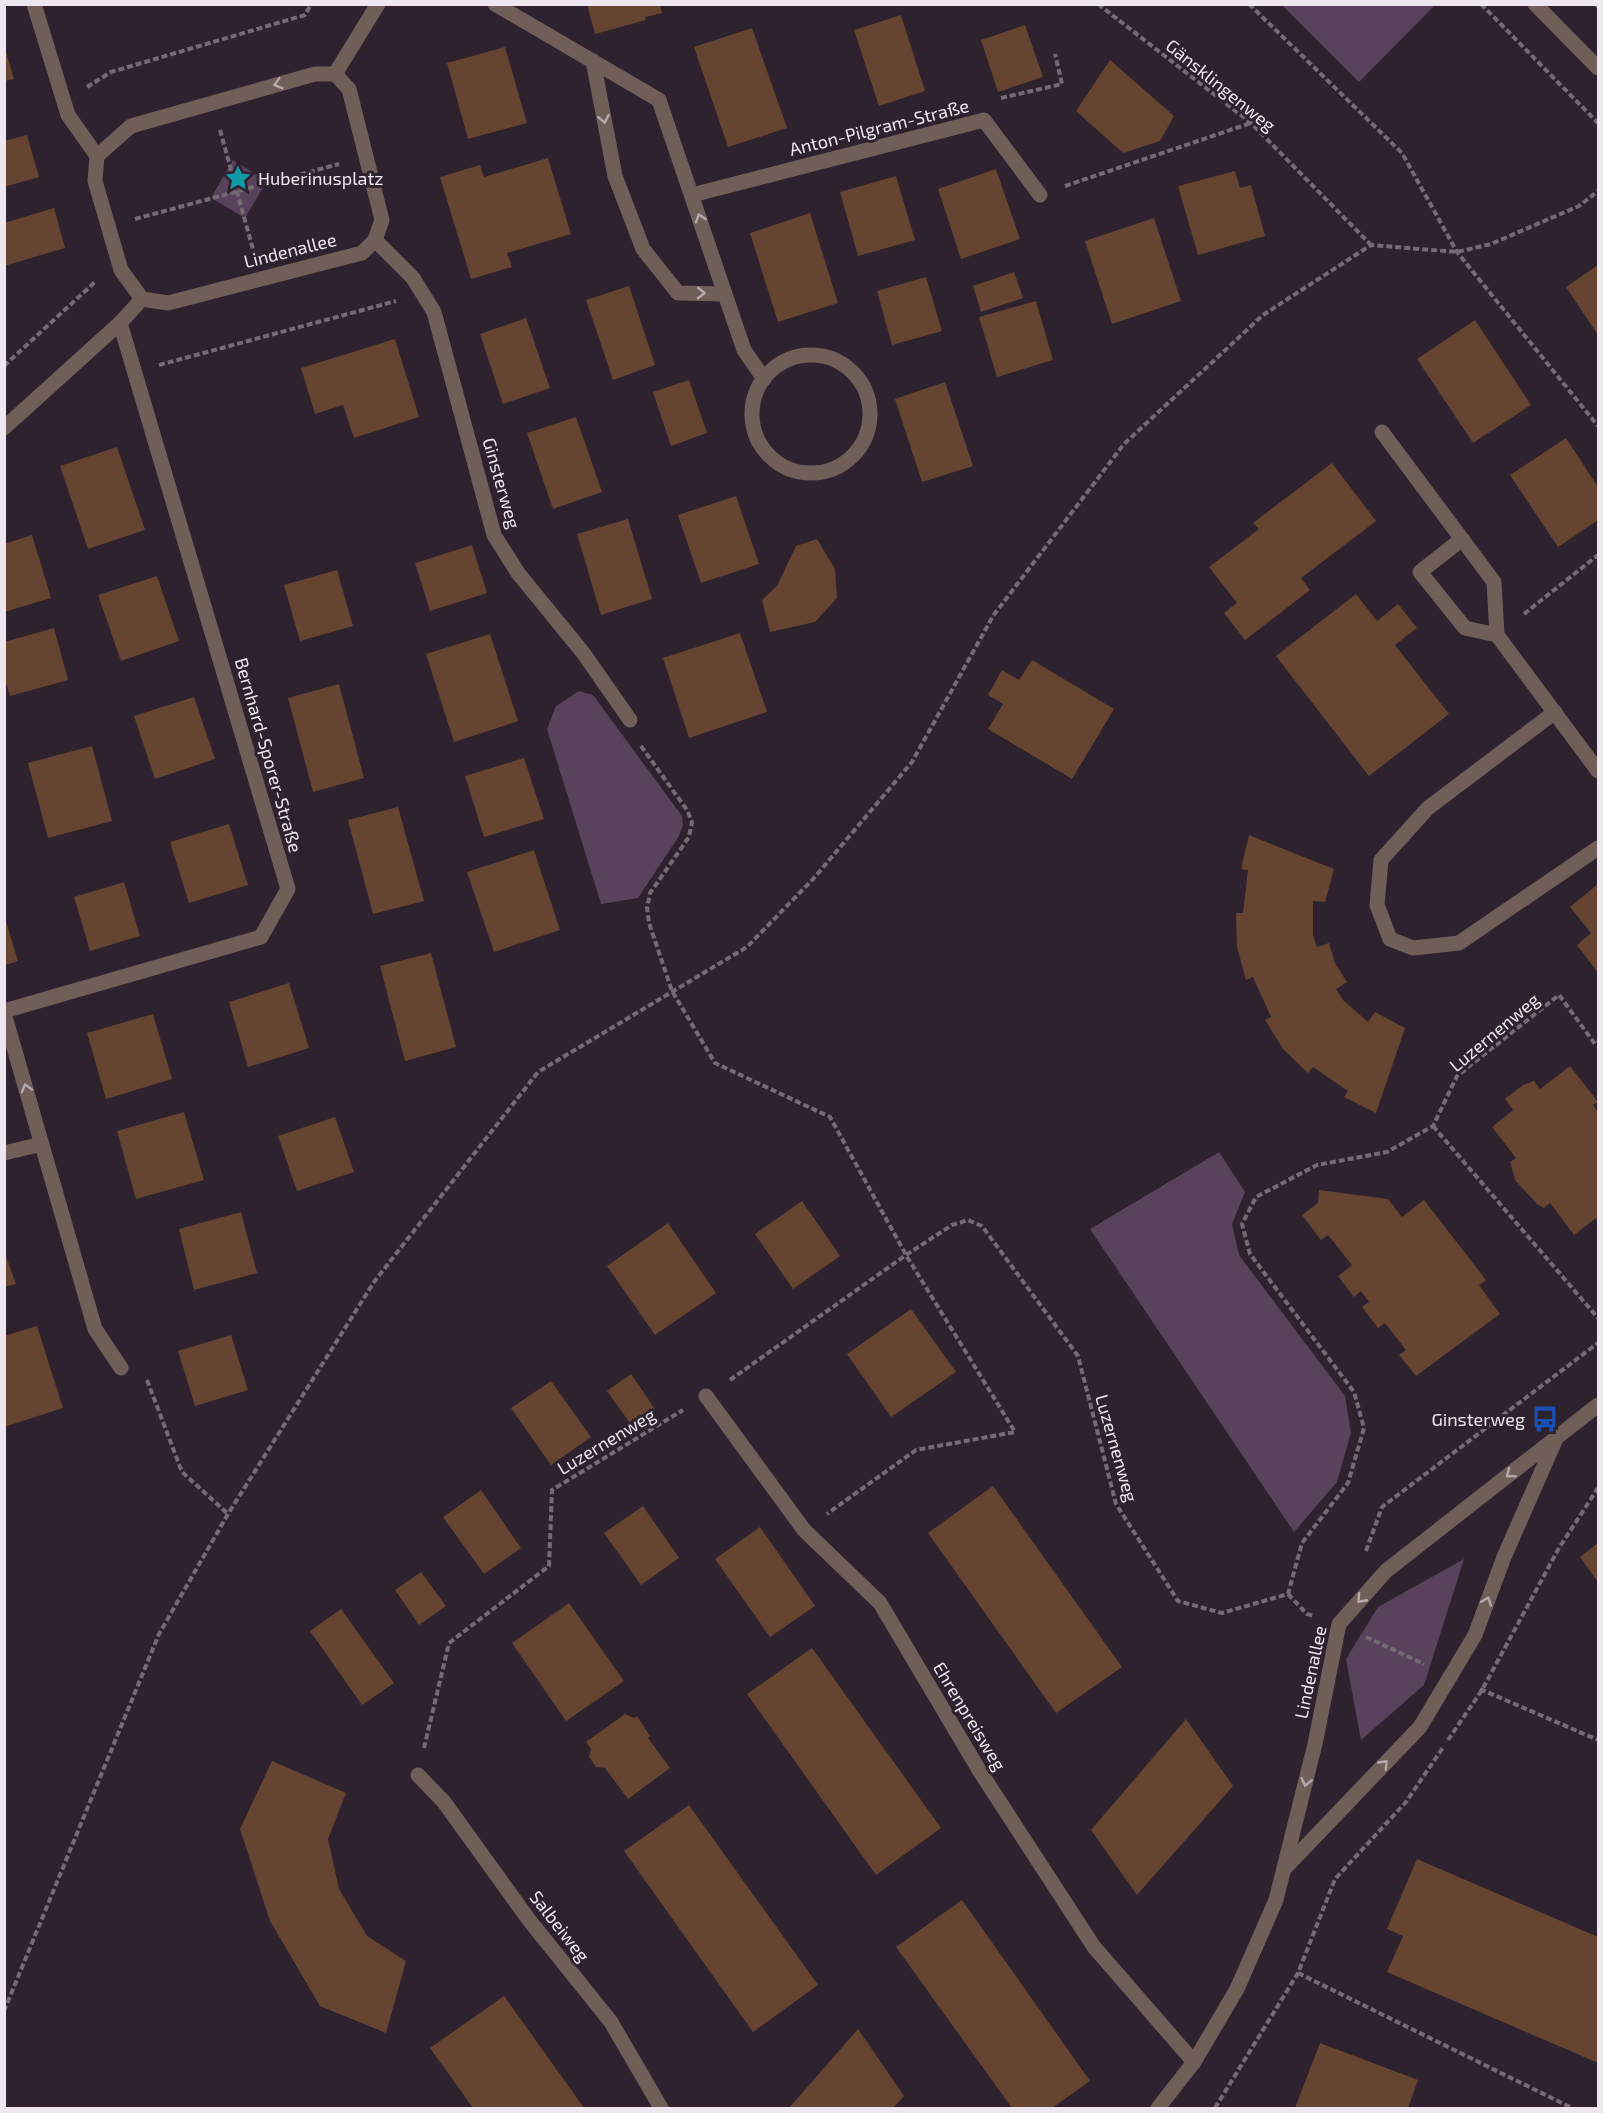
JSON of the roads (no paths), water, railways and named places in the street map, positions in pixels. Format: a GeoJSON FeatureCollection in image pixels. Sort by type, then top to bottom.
{"type":"FeatureCollection","features":[{"type":"Feature","properties":{"kind":"street"},"geometry":{"type":"LineString","coordinates":[[4,428],[142,299],[121,270],[95,181],[97,156],[68,115],[34,4]]}},
{"type":"Feature","properties":{"kind":"street"},"geometry":{"type":"LineString","coordinates":[[335,74],[378,4]]}},
{"type":"Feature","properties":{"kind":"street"},"geometry":{"type":"LineString","coordinates":[[495,4],[659,100],[744,350],[764,379]]}},
{"type":"Feature","properties":{"kind":"street"},"geometry":{"type":"LineString","coordinates":[[1535,4],[1599,68]]}},
{"type":"Feature","properties":{"kind":"street"},"geometry":{"type":"LineString","coordinates":[[593,61],[615,176],[643,249],[678,293],[725,294]]}},
{"type":"Feature","properties":{"kind":"street"},"geometry":{"type":"LineString","coordinates":[[97,156],[131,126],[315,74],[335,74],[349,89],[382,220],[375,240]]}},
{"type":"Feature","properties":{"kind":"street","name":"Anton-Pilgram-Straße"},"geometry":{"type":"LineString","coordinates":[[693,195],[984,120],[1040,195]]}},
{"type":"Feature","properties":{"kind":"street","name":"Lindenallee"},"geometry":{"type":"LineString","coordinates":[[142,299],[168,303],[260,277],[362,253],[375,240]]}},
{"type":"Feature","properties":{"kind":"street","name":"Ginsterweg"},"geometry":{"type":"LineString","coordinates":[[375,240],[413,278],[434,312],[494,535],[518,573],[584,654],[630,720]]}},
{"type":"Feature","properties":{"kind":"street","name":"Bernhard-Sporer-Straße"},"geometry":{"type":"LineString","coordinates":[[120,322],[288,889],[261,938],[4,1012],[95,1329],[121,1368]]}},
{"type":"Feature","properties":{"kind":"street"},"geometry":{"type":"LineString","coordinates":[[810,355],[828,357],[844,365],[857,377],[867,392],[870,410],[869,428],[862,444],[844,463],[820,473],[802,473],[784,468],[770,457],[760,443],[753,426],[753,408],[757,391],[764,379],[777,366],[792,358],[810,355]]}},
{"type":"Feature","properties":{"kind":"street"},"geometry":{"type":"LineString","coordinates":[[1382,432],[1494,582],[1497,635],[1599,771]]}},
{"type":"Feature","properties":{"kind":"street"},"geometry":{"type":"LineString","coordinates":[[1462,539],[1420,572],[1465,628],[1497,635]]}},
{"type":"Feature","properties":{"kind":"street"},"geometry":{"type":"LineString","coordinates":[[1555,712],[1420,817],[1381,860],[1377,905],[1390,939],[1413,948],[1460,943],[1599,848]]}},
{"type":"Feature","properties":{"kind":"street"},"geometry":{"type":"LineString","coordinates":[[4,1153],[42,1144]]}},
{"type":"Feature","properties":{"kind":"street","name":"Ehrenpreisweg"},"geometry":{"type":"LineString","coordinates":[[706,1396],[804,1530],[879,1603],[979,1770],[1094,1947],[1194,2062]]}},
{"type":"Feature","properties":{"kind":"street","name":"Lindenallee"},"geometry":{"type":"LineString","coordinates":[[1158,2109],[1194,2062],[1237,1989],[1276,1900],[1315,1744],[1339,1624],[1386,1571],[1599,1405]]}},
{"type":"Feature","properties":{"kind":"street","name":"Lindenallee"},"geometry":{"type":"LineString","coordinates":[[1286,1867],[1420,1727],[1475,1635],[1504,1557],[1556,1438]]}},
{"type":"Feature","properties":{"kind":"street","name":"Salbeiweg"},"geometry":{"type":"LineString","coordinates":[[418,1775],[444,1802],[529,1920],[612,2022],[661,2109]]}},
{"type":"Feature","properties":{"kind":"place","name":"Huberinusplatz"},"geometry":{"type":"Point","coordinates":[238,178]}},
{"type":"Feature","properties":{"kind":"place","name":"Ginsterweg"},"geometry":{"type":"Point","coordinates":[1545,1419]}}]}
